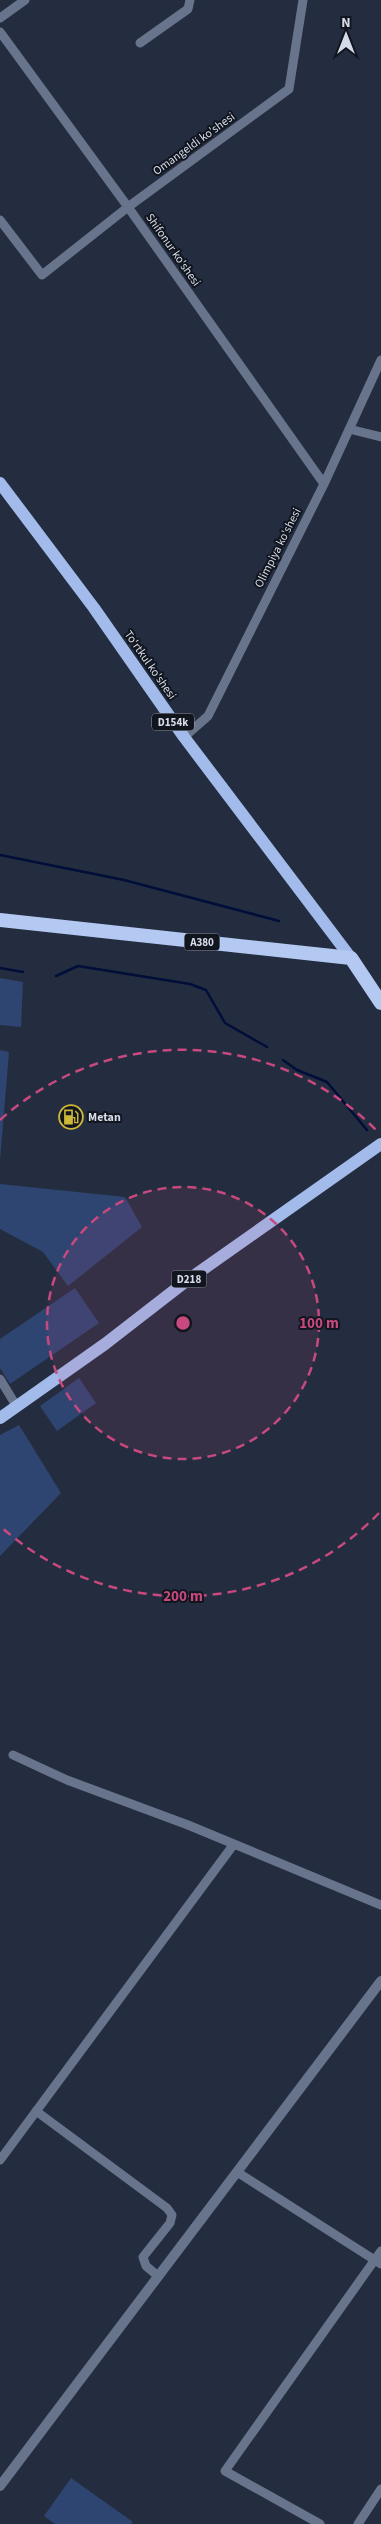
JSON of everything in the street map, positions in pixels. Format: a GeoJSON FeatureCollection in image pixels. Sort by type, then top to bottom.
{"type":"FeatureCollection","features":[{"type":"Feature","properties":{"kind":"highway","name":"A380"},"geometry":{"type":"LineString","coordinates":[[0,920],[351,958]]}},
{"type":"Feature","properties":{"kind":"highway"},"geometry":{"type":"LineString","coordinates":[[351,958],[381,1003]]}},
{"type":"Feature","properties":{"kind":"main road","name":"To'rtkul ko'shesi"},"geometry":{"type":"LineString","coordinates":[[0,483],[94,608],[184,737],[351,958]]}},
{"type":"Feature","properties":{"kind":"main road","name":"D218"},"geometry":{"type":"LineString","coordinates":[[0,1418],[18,1407],[185,1282],[381,1144]]}},
{"type":"Feature","properties":{"kind":"street"},"geometry":{"type":"LineString","coordinates":[[0,18],[26,0]]}},
{"type":"Feature","properties":{"kind":"street"},"geometry":{"type":"LineString","coordinates":[[140,43],[188,9],[190,0]]}},
{"type":"Feature","properties":{"kind":"street","name":"Omangeldi ko'shesi"},"geometry":{"type":"LineString","coordinates":[[0,220],[42,275],[128,207],[290,89],[303,0]]}},
{"type":"Feature","properties":{"kind":"street","name":"Shifonur ko'shesi"},"geometry":{"type":"LineString","coordinates":[[0,32],[128,207],[324,484]]}},
{"type":"Feature","properties":{"kind":"street","name":"Olimpiya ko'shesi"},"geometry":{"type":"LineString","coordinates":[[184,737],[208,716],[324,484],[381,360]]}},
{"type":"Feature","properties":{"kind":"street"},"geometry":{"type":"LineString","coordinates":[[349,429],[381,437]]}},
{"type":"Feature","properties":{"kind":"street"},"geometry":{"type":"LineString","coordinates":[[0,1379],[18,1407]]}},
{"type":"Feature","properties":{"kind":"street"},"geometry":{"type":"LineString","coordinates":[[13,1754],[67,1780],[234,1844],[381,1905]]}},
{"type":"Feature","properties":{"kind":"street"},"geometry":{"type":"LineString","coordinates":[[0,2160],[234,1844]]}},
{"type":"Feature","properties":{"kind":"street"},"geometry":{"type":"LineString","coordinates":[[0,2486],[381,1981]]}},
{"type":"Feature","properties":{"kind":"street"},"geometry":{"type":"LineString","coordinates":[[36,2111],[167,2208],[172,2215],[170,2223],[143,2257],[146,2266],[158,2276]]}},
{"type":"Feature","properties":{"kind":"street"},"geometry":{"type":"LineString","coordinates":[[237,2172],[378,2262]]}},
{"type":"Feature","properties":{"kind":"street"},"geometry":{"type":"LineString","coordinates":[[320,2524],[225,2470],[378,2262],[381,2251]]}},
{"type":"Feature","properties":{"kind":"street"},"geometry":{"type":"LineString","coordinates":[[358,2524],[381,2489]]}},
{"type":"Feature","properties":{"kind":"shaded area"},"geometry":{"type":"Polygon","coordinates":[[[0,978],[23,982],[21,1027],[0,1025],[0,978]]]}},
{"type":"Feature","properties":{"kind":"shaded area"},"geometry":{"type":"Polygon","coordinates":[[[0,1050],[9,1052],[0,1161],[0,1050]]]}},
{"type":"Feature","properties":{"kind":"shaded area"},"geometry":{"type":"Polygon","coordinates":[[[0,1184],[125,1197],[142,1227],[68,1286],[43,1252],[0,1229],[0,1184]]]}},
{"type":"Feature","properties":{"kind":"shaded area"},"geometry":{"type":"Polygon","coordinates":[[[75,1288],[99,1323],[10,1384],[0,1368],[0,1339],[75,1288]]]}},
{"type":"Feature","properties":{"kind":"shaded area"},"geometry":{"type":"Polygon","coordinates":[[[79,1378],[96,1403],[57,1431],[40,1406],[79,1378]]]}},
{"type":"Feature","properties":{"kind":"shaded area"},"geometry":{"type":"Polygon","coordinates":[[[19,1425],[61,1493],[0,1556],[0,1435],[19,1425]]]}},
{"type":"Feature","properties":{"kind":"shaded area"},"geometry":{"type":"Polygon","coordinates":[[[71,2478],[133,2522],[131,2524],[55,2524],[44,2516],[71,2478]]]}},
{"type":"Feature","properties":{"kind":"waterway"},"geometry":{"type":"LineString","coordinates":[[0,855],[124,880],[279,921]]}},
{"type":"Feature","properties":{"kind":"waterway"},"geometry":{"type":"LineString","coordinates":[[56,976],[78,966],[190,984],[206,990],[225,1023],[267,1047]]}},
{"type":"Feature","properties":{"kind":"waterway"},"geometry":{"type":"LineString","coordinates":[[0,968],[23,972]]}},
{"type":"Feature","properties":{"kind":"waterway"},"geometry":{"type":"LineString","coordinates":[[283,1060],[297,1070],[327,1082],[367,1130]]}},
{"type":"Feature","properties":{"kind":"place","name":"Metan"},"geometry":{"type":"Point","coordinates":[71,1117]}}]}
